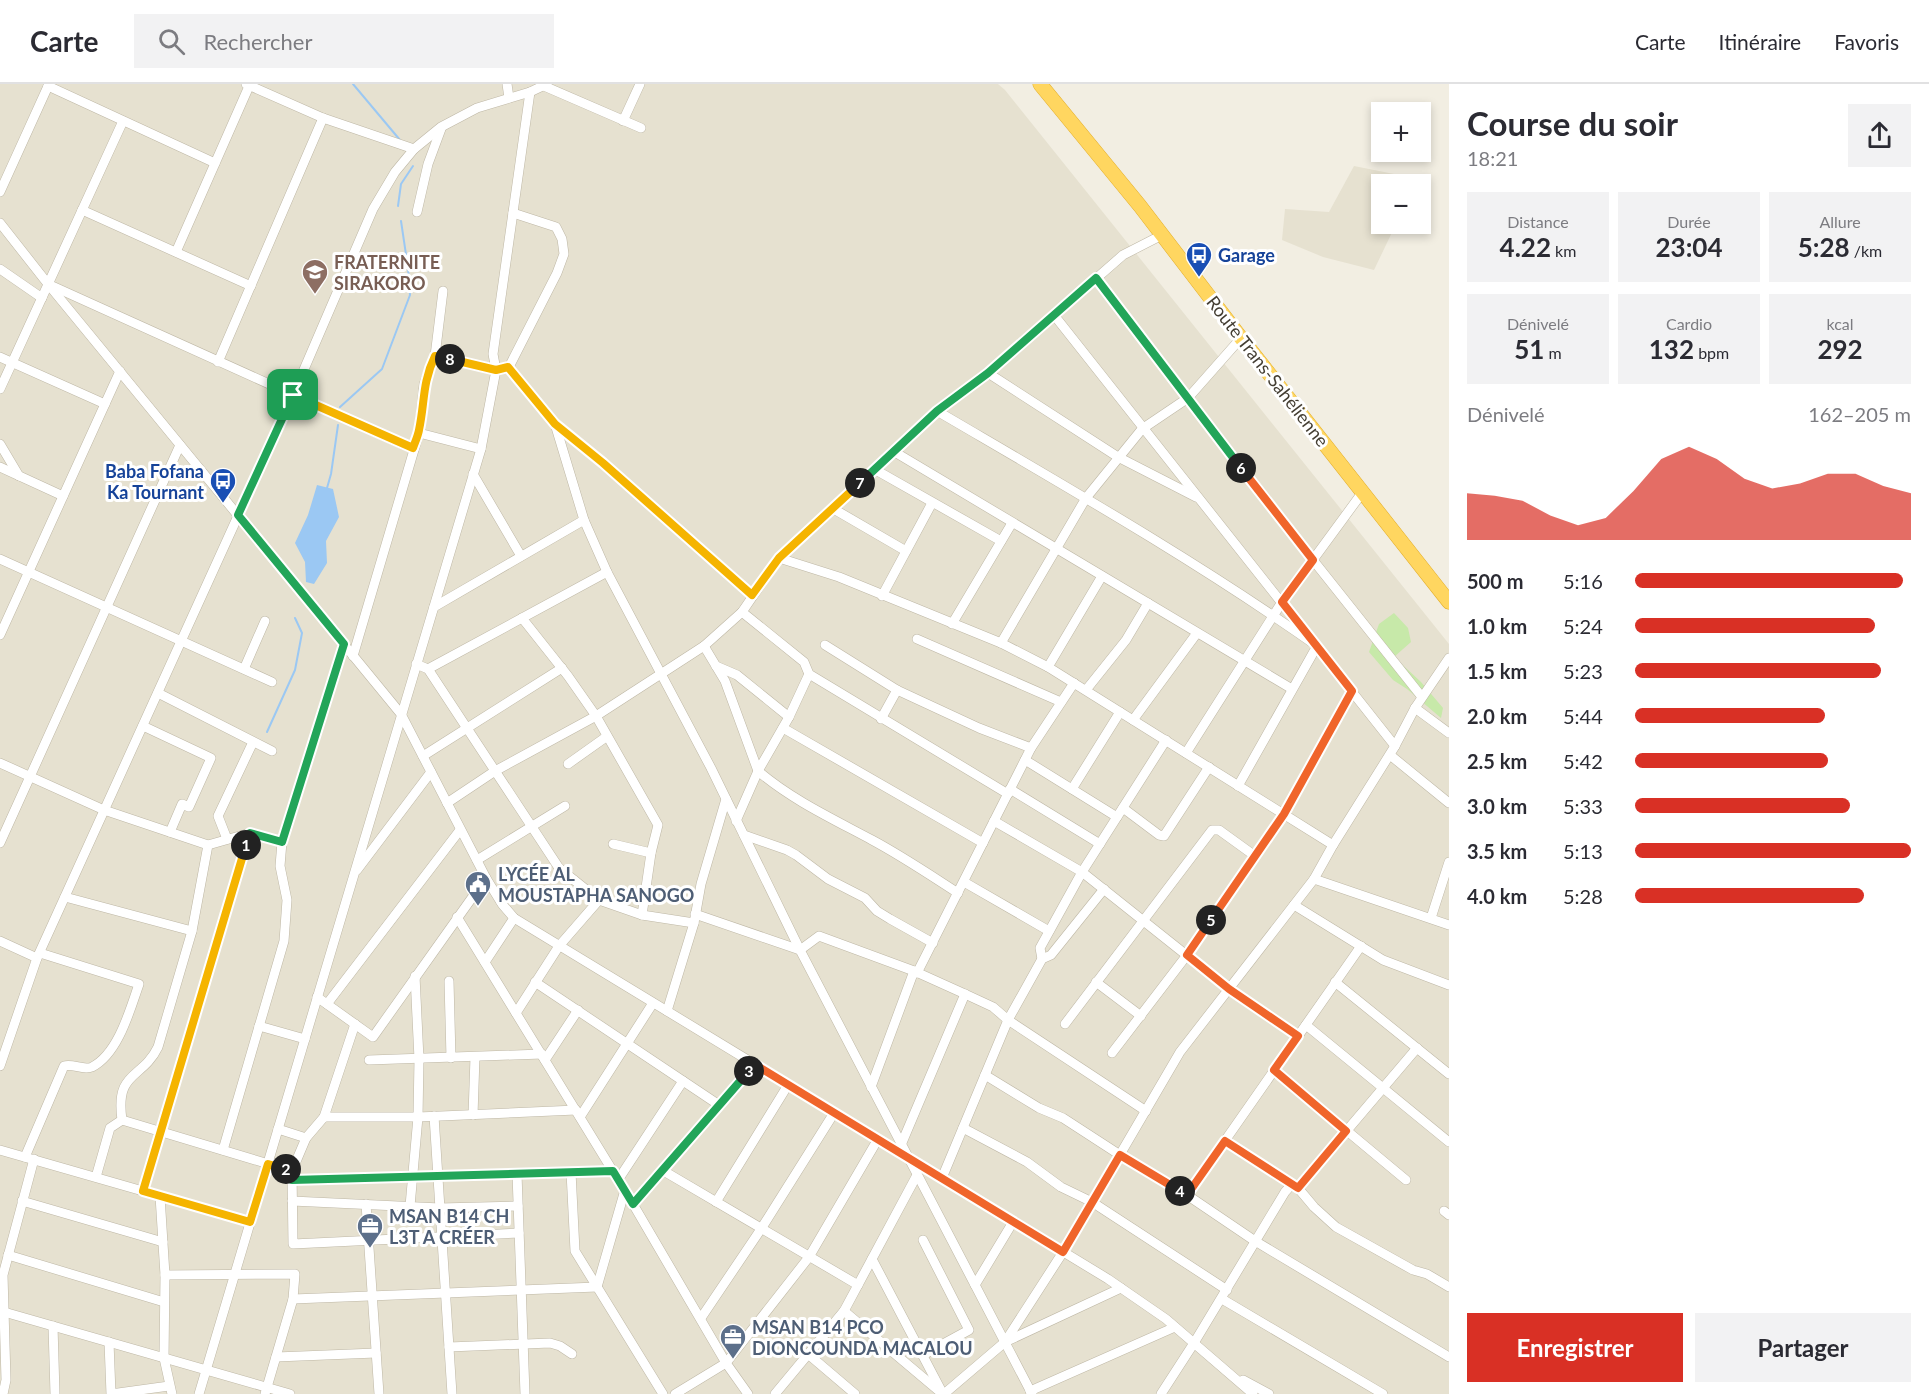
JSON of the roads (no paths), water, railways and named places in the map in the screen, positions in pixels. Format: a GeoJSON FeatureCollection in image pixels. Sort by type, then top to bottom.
{"type":"FeatureCollection","features":[{"type":"Feature","properties":{"kind":"highway","name":"Route Trans-Sahélienne"},"geometry":{"type":"LineString","coordinates":[[1040,84],[1140,206],[1449,602]]}},
{"type":"Feature","properties":{"kind":"street"},"geometry":{"type":"LineString","coordinates":[[176,252],[249,84],[322,118],[414,149]]}},
{"type":"Feature","properties":{"kind":"street"},"geometry":{"type":"LineString","coordinates":[[507,84],[509,98]]}},
{"type":"Feature","properties":{"kind":"street"},"geometry":{"type":"LineString","coordinates":[[623,121],[640,84]]}},
{"type":"Feature","properties":{"kind":"street"},"geometry":{"type":"LineString","coordinates":[[0,192],[48,85],[215,163]]}},
{"type":"Feature","properties":{"kind":"street"},"geometry":{"type":"LineString","coordinates":[[0,1066],[38,956],[293,395],[373,209],[395,172],[414,149],[441,127],[477,108],[530,92],[545,85],[641,128]]}},
{"type":"Feature","properties":{"kind":"street"},"geometry":{"type":"LineString","coordinates":[[200,1394],[481,449],[496,370],[493,354],[530,92]]}},
{"type":"Feature","properties":{"kind":"street"},"geometry":{"type":"LineString","coordinates":[[218,362],[322,118]]}},
{"type":"Feature","properties":{"kind":"street"},"geometry":{"type":"LineString","coordinates":[[0,389],[123,121]]}},
{"type":"Feature","properties":{"kind":"street"},"geometry":{"type":"LineString","coordinates":[[417,212],[428,164],[441,127]]}},
{"type":"Feature","properties":{"kind":"street"},"geometry":{"type":"LineString","coordinates":[[82,210],[250,286]]}},
{"type":"Feature","properties":{"kind":"street"},"geometry":{"type":"LineString","coordinates":[[435,356],[496,370],[508,367],[557,273],[564,254],[562,239],[556,227],[513,213]]}},
{"type":"Feature","properties":{"kind":"street"},"geometry":{"type":"LineString","coordinates":[[0,223],[401,714],[486,878],[502,904],[514,918],[1121,1288],[1174,1327],[1251,1392]]}},
{"type":"Feature","properties":{"kind":"street"},"geometry":{"type":"LineString","coordinates":[[447,804],[495,771],[596,716],[704,646],[742,612],[779,558],[937,411],[988,373],[1123,255],[1162,235]]}},
{"type":"Feature","properties":{"kind":"street"},"geometry":{"type":"LineString","coordinates":[[0,269],[42,298]]}},
{"type":"Feature","properties":{"kind":"street"},"geometry":{"type":"LineString","coordinates":[[1096,278],[1422,698]]}},
{"type":"Feature","properties":{"kind":"street"},"geometry":{"type":"LineString","coordinates":[[48,284],[413,448]]}},
{"type":"Feature","properties":{"kind":"street"},"geometry":{"type":"LineString","coordinates":[[353,656],[419,433],[424,384],[435,356],[442,291]]}},
{"type":"Feature","properties":{"kind":"street"},"geometry":{"type":"LineString","coordinates":[[1054,315],[1395,746]]}},
{"type":"Feature","properties":{"kind":"street"},"geometry":{"type":"LineString","coordinates":[[1001,643],[1086,498],[1142,429],[1188,398],[1241,338]]}},
{"type":"Feature","properties":{"kind":"street"},"geometry":{"type":"LineString","coordinates":[[0,357],[105,404]]}},
{"type":"Feature","properties":{"kind":"street"},"geometry":{"type":"LineString","coordinates":[[508,367],[555,424],[603,463],[752,595]]}},
{"type":"Feature","properties":{"kind":"street"},"geometry":{"type":"LineString","coordinates":[[0,635],[120,371]]}},
{"type":"Feature","properties":{"kind":"street"},"geometry":{"type":"LineString","coordinates":[[988,373],[1118,458],[1201,499]]}},
{"type":"Feature","properties":{"kind":"street"},"geometry":{"type":"LineString","coordinates":[[937,411],[1086,498],[1274,616],[1317,646]]}},
{"type":"Feature","properties":{"kind":"street"},"geometry":{"type":"LineString","coordinates":[[555,424],[584,520],[607,572],[663,674],[800,950],[1031,1393],[1174,1327]]}},
{"type":"Feature","properties":{"kind":"street"},"geometry":{"type":"LineString","coordinates":[[419,433],[481,449]]}},
{"type":"Feature","properties":{"kind":"street"},"geometry":{"type":"LineString","coordinates":[[0,444],[19,476]]}},
{"type":"Feature","properties":{"kind":"street"},"geometry":{"type":"LineString","coordinates":[[0,843],[180,445]]}},
{"type":"Feature","properties":{"kind":"street"},"geometry":{"type":"LineString","coordinates":[[893,451],[1293,689]]}},
{"type":"Feature","properties":{"kind":"street"},"geometry":{"type":"LineString","coordinates":[[0,467],[63,496]]}},
{"type":"Feature","properties":{"kind":"street"},"geometry":{"type":"LineString","coordinates":[[874,469],[1001,541]]}},
{"type":"Feature","properties":{"kind":"street"},"geometry":{"type":"LineString","coordinates":[[473,474],[521,556]]}},
{"type":"Feature","properties":{"kind":"street"},"geometry":{"type":"LineString","coordinates":[[1186,753],[1282,602],[1362,493]]}},
{"type":"Feature","properties":{"kind":"street"},"geometry":{"type":"LineString","coordinates":[[882,596],[932,503]]}},
{"type":"Feature","properties":{"kind":"street"},"geometry":{"type":"LineString","coordinates":[[832,508],[906,551]]}},
{"type":"Feature","properties":{"kind":"street"},"geometry":{"type":"LineString","coordinates":[[434,607],[584,520]]}},
{"type":"Feature","properties":{"kind":"street"},"geometry":{"type":"LineString","coordinates":[[952,624],[1012,523]]}},
{"type":"Feature","properties":{"kind":"street"},"geometry":{"type":"LineString","coordinates":[[779,558],[839,577],[1001,643],[1048,667],[1333,844]]}},
{"type":"Feature","properties":{"kind":"street"},"geometry":{"type":"LineString","coordinates":[[0,559],[272,682]]}},
{"type":"Feature","properties":{"kind":"street"},"geometry":{"type":"LineString","coordinates":[[428,669],[607,572]]}},
{"type":"Feature","properties":{"kind":"street"},"geometry":{"type":"LineString","coordinates":[[1048,667],[1102,576]]}},
{"type":"Feature","properties":{"kind":"street"},"geometry":{"type":"LineString","coordinates":[[1086,690],[1126,640],[1148,603]]}},
{"type":"Feature","properties":{"kind":"street"},"geometry":{"type":"LineString","coordinates":[[742,612],[804,662],[809,674],[881,719],[1100,843]]}},
{"type":"Feature","properties":{"kind":"street"},"geometry":{"type":"LineString","coordinates":[[522,618],[596,716],[658,825],[651,853],[642,915]]}},
{"type":"Feature","properties":{"kind":"street"},"geometry":{"type":"LineString","coordinates":[[244,669],[265,621]]}},
{"type":"Feature","properties":{"kind":"street"},"geometry":{"type":"LineString","coordinates":[[1133,720],[1197,633]]}},
{"type":"Feature","properties":{"kind":"street"},"geometry":{"type":"LineString","coordinates":[[916,639],[1061,702]]}},
{"type":"Feature","properties":{"kind":"street"},"geometry":{"type":"LineString","coordinates":[[224,1150],[284,941],[287,900],[280,866],[282,842],[344,644]]}},
{"type":"Feature","properties":{"kind":"street"},"geometry":{"type":"LineString","coordinates":[[825,645],[897,690],[979,728],[1031,748]]}},
{"type":"Feature","properties":{"kind":"street"},"geometry":{"type":"LineString","coordinates":[[704,646],[725,681],[758,771],[770,782],[828,817],[874,841],[958,893]]}},
{"type":"Feature","properties":{"kind":"street"},"geometry":{"type":"LineString","coordinates":[[1238,786],[1317,646]]}},
{"type":"Feature","properties":{"kind":"street"},"geometry":{"type":"LineString","coordinates":[[1005,1342],[1063,1252],[1180,1052],[1314,879],[1333,844],[1390,755],[1415,708],[1449,658]]}},
{"type":"Feature","properties":{"kind":"street"},"geometry":{"type":"LineString","coordinates":[[416,664],[428,669],[559,868],[599,900],[642,915],[694,918],[800,950]]}},
{"type":"Feature","properties":{"kind":"street"},"geometry":{"type":"LineString","coordinates":[[716,666],[737,675],[789,717]]}},
{"type":"Feature","properties":{"kind":"street"},"geometry":{"type":"LineString","coordinates":[[423,756],[562,668]]}},
{"type":"Feature","properties":{"kind":"street"},"geometry":{"type":"LineString","coordinates":[[736,821],[758,771],[789,717],[809,674]]}},
{"type":"Feature","properties":{"kind":"street"},"geometry":{"type":"LineString","coordinates":[[871,1087],[916,972],[933,943],[1031,748],[1074,683]]}},
{"type":"Feature","properties":{"kind":"street"},"geometry":{"type":"LineString","coordinates":[[881,719],[897,690]]}},
{"type":"Feature","properties":{"kind":"street"},"geometry":{"type":"LineString","coordinates":[[1112,1053],[1187,955],[1284,814],[1352,691]]}},
{"type":"Feature","properties":{"kind":"street"},"geometry":{"type":"LineString","coordinates":[[158,693],[272,751]]}},
{"type":"Feature","properties":{"kind":"street"},"geometry":{"type":"LineString","coordinates":[[1415,708],[1449,733]]}},
{"type":"Feature","properties":{"kind":"street"},"geometry":{"type":"LineString","coordinates":[[1072,789],[1120,711]]}},
{"type":"Feature","properties":{"kind":"street"},"geometry":{"type":"LineString","coordinates":[[143,726],[211,758],[189,807],[182,804],[170,832]]}},
{"type":"Feature","properties":{"kind":"street"},"geometry":{"type":"LineString","coordinates":[[783,728],[983,843]]}},
{"type":"Feature","properties":{"kind":"street"},"geometry":{"type":"LineString","coordinates":[[568,764],[606,737]]}},
{"type":"Feature","properties":{"kind":"street"},"geometry":{"type":"LineString","coordinates":[[1042,959],[1040,948],[1082,872],[1166,740]]}},
{"type":"Feature","properties":{"kind":"street"},"geometry":{"type":"LineString","coordinates":[[227,840],[218,816],[253,742]]}},
{"type":"Feature","properties":{"kind":"street"},"geometry":{"type":"LineString","coordinates":[[1390,755],[1449,803]]}},
{"type":"Feature","properties":{"kind":"street"},"geometry":{"type":"LineString","coordinates":[[1025,760],[1072,789],[1164,836],[1209,767]]}},
{"type":"Feature","properties":{"kind":"street"},"geometry":{"type":"LineString","coordinates":[[0,763],[105,810],[208,845],[250,833],[282,842]]}},
{"type":"Feature","properties":{"kind":"street"},"geometry":{"type":"LineString","coordinates":[[353,875],[431,772]]}},
{"type":"Feature","properties":{"kind":"street"},"geometry":{"type":"LineString","coordinates":[[667,1011],[726,799]]}},
{"type":"Feature","properties":{"kind":"street"},"geometry":{"type":"LineString","coordinates":[[477,860],[565,806]]}},
{"type":"Feature","properties":{"kind":"street"},"geometry":{"type":"LineString","coordinates":[[994,820],[1082,872],[1229,989],[1298,1036]]}},
{"type":"Feature","properties":{"kind":"street"},"geometry":{"type":"LineString","coordinates":[[327,1004],[460,830]]}},
{"type":"Feature","properties":{"kind":"street"},"geometry":{"type":"LineString","coordinates":[[1065,1024],[1212,830],[1219,830],[1256,856]]}},
{"type":"Feature","properties":{"kind":"street"},"geometry":{"type":"LineString","coordinates":[[143,1191],[250,833]]}},
{"type":"Feature","properties":{"kind":"street"},"geometry":{"type":"LineString","coordinates":[[744,835],[787,850],[828,879],[865,898],[877,911],[933,943]]}},
{"type":"Feature","properties":{"kind":"street"},"geometry":{"type":"LineString","coordinates":[[613,844],[651,853]]}},
{"type":"Feature","properties":{"kind":"street"},"geometry":{"type":"LineString","coordinates":[[122,1119],[120,1103],[123,1089],[130,1076],[152,1059],[158,1047],[192,931],[208,845]]}},
{"type":"Feature","properties":{"kind":"street"},"geometry":{"type":"LineString","coordinates":[[1431,918],[1449,862]]}},
{"type":"Feature","properties":{"kind":"street"},"geometry":{"type":"LineString","coordinates":[[317,997],[373,1037],[486,878]]}},
{"type":"Feature","properties":{"kind":"street"},"geometry":{"type":"LineString","coordinates":[[1314,879],[1449,924]]}},
{"type":"Feature","properties":{"kind":"street"},"geometry":{"type":"LineString","coordinates":[[964,882],[1049,932]]}},
{"type":"Feature","properties":{"kind":"street"},"geometry":{"type":"LineString","coordinates":[[942,1178],[1008,1020],[1042,959],[1051,955],[1104,889]]}},
{"type":"Feature","properties":{"kind":"street"},"geometry":{"type":"LineString","coordinates":[[65,897],[192,931]]}},
{"type":"Feature","properties":{"kind":"street"},"geometry":{"type":"LineString","coordinates":[[516,1012],[559,946],[599,900]]}},
{"type":"Feature","properties":{"kind":"street"},"geometry":{"type":"LineString","coordinates":[[1294,905],[1391,964],[1449,985]]}},
{"type":"Feature","properties":{"kind":"street"},"geometry":{"type":"LineString","coordinates":[[457,917],[625,1190],[726,1363],[748,1394]]}},
{"type":"Feature","properties":{"kind":"street"},"geometry":{"type":"LineString","coordinates":[[485,962],[514,918]]}},
{"type":"Feature","properties":{"kind":"street"},"geometry":{"type":"LineString","coordinates":[[800,950],[819,936],[916,972],[993,1007],[1008,1020],[1146,1111]]}},
{"type":"Feature","properties":{"kind":"street"},"geometry":{"type":"LineString","coordinates":[[0,941],[38,956],[140,984],[114,1046],[92,1067],[64,1066],[29,1158],[22,1201],[3,1275],[6,1380],[3,1394]]}},
{"type":"Feature","properties":{"kind":"street"},"geometry":{"type":"LineString","coordinates":[[1187,1195],[1361,946]]}},
{"type":"Feature","properties":{"kind":"street"},"geometry":{"type":"LineString","coordinates":[[410,1206],[418,1117],[419,1059],[415,976]]}},
{"type":"Feature","properties":{"kind":"street"},"geometry":{"type":"LineString","coordinates":[[449,981],[451,1058]]}},
{"type":"Feature","properties":{"kind":"street"},"geometry":{"type":"LineString","coordinates":[[1335,981],[1449,1074]]}},
{"type":"Feature","properties":{"kind":"street"},"geometry":{"type":"LineString","coordinates":[[535,982],[719,1105]]}},
{"type":"Feature","properties":{"kind":"street"},"geometry":{"type":"LineString","coordinates":[[1096,982],[1141,1016]]}},
{"type":"Feature","properties":{"kind":"street"},"geometry":{"type":"LineString","coordinates":[[901,1145],[965,994]]}},
{"type":"Feature","properties":{"kind":"street"},"geometry":{"type":"LineString","coordinates":[[578,1114],[653,1003]]}},
{"type":"Feature","properties":{"kind":"street"},"geometry":{"type":"LineString","coordinates":[[543,1057],[578,1010]]}},
{"type":"Feature","properties":{"kind":"street"},"geometry":{"type":"LineString","coordinates":[[355,1024],[324,1117],[306,1138],[292,1176],[293,1244],[519,1233]]}},
{"type":"Feature","properties":{"kind":"street"},"geometry":{"type":"LineString","coordinates":[[1305,1025],[1449,1142]]}},
{"type":"Feature","properties":{"kind":"street"},"geometry":{"type":"LineString","coordinates":[[260,1026],[305,1039]]}},
{"type":"Feature","properties":{"kind":"street"},"geometry":{"type":"LineString","coordinates":[[1165,1392],[1285,1192],[1295,1186],[1346,1131],[1417,1048]]}},
{"type":"Feature","properties":{"kind":"street"},"geometry":{"type":"LineString","coordinates":[[369,1060],[543,1057]]}},
{"type":"Feature","properties":{"kind":"street"},"geometry":{"type":"LineString","coordinates":[[473,1115],[475,1058]]}},
{"type":"Feature","properties":{"kind":"street"},"geometry":{"type":"LineString","coordinates":[[633,1204],[754,1064]]}},
{"type":"Feature","properties":{"kind":"street"},"geometry":{"type":"LineString","coordinates":[[1274,1070],[1406,1180]]}},
{"type":"Feature","properties":{"kind":"street"},"geometry":{"type":"LineString","coordinates":[[985,1075],[1039,1108],[1063,1118],[1187,1195],[1255,1241],[1449,1358]]}},
{"type":"Feature","properties":{"kind":"street"},"geometry":{"type":"LineString","coordinates":[[618,1180],[683,1081]]}},
{"type":"Feature","properties":{"kind":"street"},"geometry":{"type":"LineString","coordinates":[[716,1202],[788,1085]]}},
{"type":"Feature","properties":{"kind":"street"},"geometry":{"type":"LineString","coordinates":[[701,1318],[761,1229],[834,1113]]}},
{"type":"Feature","properties":{"kind":"street"},"geometry":{"type":"LineString","coordinates":[[324,1117],[578,1114]]}},
{"type":"Feature","properties":{"kind":"street"},"geometry":{"type":"LineString","coordinates":[[434,1116],[452,1394]]}},
{"type":"Feature","properties":{"kind":"street"},"geometry":{"type":"LineString","coordinates":[[122,1119],[268,1164],[292,1176],[412,1177],[613,1171]]}},
{"type":"Feature","properties":{"kind":"street"},"geometry":{"type":"LineString","coordinates":[[96,1177],[110,1128],[122,1119]]}},
{"type":"Feature","properties":{"kind":"street"},"geometry":{"type":"LineString","coordinates":[[963,1128],[1027,1162],[1062,1187],[1092,1202],[1224,1295],[1383,1394]]}},
{"type":"Feature","properties":{"kind":"street"},"geometry":{"type":"LineString","coordinates":[[278,1129],[306,1138]]}},
{"type":"Feature","properties":{"kind":"street"},"geometry":{"type":"LineString","coordinates":[[675,1394],[726,1363],[809,1257],[878,1139]]}},
{"type":"Feature","properties":{"kind":"street"},"geometry":{"type":"LineString","coordinates":[[1225,1141],[1295,1186],[1336,1227],[1413,1270],[1427,1274],[1449,1287]]}},
{"type":"Feature","properties":{"kind":"street"},"geometry":{"type":"LineString","coordinates":[[0,1150],[250,1222]]}},
{"type":"Feature","properties":{"kind":"street"},"geometry":{"type":"LineString","coordinates":[[662,1170],[858,1286]]}},
{"type":"Feature","properties":{"kind":"street"},"geometry":{"type":"LineString","coordinates":[[571,1172],[575,1251],[663,1394]]}},
{"type":"Feature","properties":{"kind":"street"},"geometry":{"type":"LineString","coordinates":[[517,1174],[525,1394]]}},
{"type":"Feature","properties":{"kind":"street"},"geometry":{"type":"LineString","coordinates":[[775,1394],[844,1311],[917,1175]]}},
{"type":"Feature","properties":{"kind":"street"},"geometry":{"type":"LineString","coordinates":[[597,1287],[625,1190]]}},
{"type":"Feature","properties":{"kind":"street"},"geometry":{"type":"LineString","coordinates":[[109,1342],[111,1394],[171,1390],[164,1358],[165,1275],[160,1196]]}},
{"type":"Feature","properties":{"kind":"street"},"geometry":{"type":"LineString","coordinates":[[22,1201],[163,1242]]}},
{"type":"Feature","properties":{"kind":"street"},"geometry":{"type":"LineString","coordinates":[[292,1201],[440,1208],[518,1206]]}},
{"type":"Feature","properties":{"kind":"street"},"geometry":{"type":"LineString","coordinates":[[366,1204],[379,1394]]}},
{"type":"Feature","properties":{"kind":"street"},"geometry":{"type":"LineString","coordinates":[[975,1285],[1013,1222]]}},
{"type":"Feature","properties":{"kind":"street"},"geometry":{"type":"LineString","coordinates":[[923,1240],[969,1330],[923,1355]]}},
{"type":"Feature","properties":{"kind":"street"},"geometry":{"type":"LineString","coordinates":[[8,1255],[164,1302]]}},
{"type":"Feature","properties":{"kind":"street"},"geometry":{"type":"LineString","coordinates":[[872,1259],[943,1394]]}},
{"type":"Feature","properties":{"kind":"street"},"geometry":{"type":"LineString","coordinates":[[165,1275],[296,1274],[293,1299],[266,1391]]}},
{"type":"Feature","properties":{"kind":"street"},"geometry":{"type":"LineString","coordinates":[[293,1299],[597,1287]]}},
{"type":"Feature","properties":{"kind":"street"},"geometry":{"type":"LineString","coordinates":[[943,1394],[1005,1342],[1121,1288]]}},
{"type":"Feature","properties":{"kind":"street"},"geometry":{"type":"LineString","coordinates":[[3,1306],[53,1326],[207,1370],[266,1391],[290,1394]]}},
{"type":"Feature","properties":{"kind":"street"},"geometry":{"type":"LineString","coordinates":[[844,1311],[943,1394]]}},
{"type":"Feature","properties":{"kind":"street"},"geometry":{"type":"LineString","coordinates":[[53,1326],[55,1394]]}},
{"type":"Feature","properties":{"kind":"street"},"geometry":{"type":"LineString","coordinates":[[449,1347],[554,1343],[572,1354]]}},
{"type":"Feature","properties":{"kind":"street"},"geometry":{"type":"LineString","coordinates":[[276,1357],[376,1353]]}},
{"type":"Feature","properties":{"kind":"street"},"geometry":{"type":"LineString","coordinates":[[808,1354],[855,1394]]}},
{"type":"Feature","properties":{"kind":"street"},"geometry":{"type":"LineString","coordinates":[[1232,1375],[1269,1394]]}},
{"type":"Feature","properties":{"kind":"street"},"geometry":{"type":"LineString","coordinates":[[1238,1394],[1251,1392]]}},
{"type":"Feature","properties":{"kind":"water"},"geometry":{"type":"Polygon","coordinates":[[[317,485],[333,489],[339,517],[326,541],[327,563],[314,584],[306,582],[305,562],[295,543],[308,515],[317,485]]]}},
{"type":"Feature","properties":{"kind":"waterway"},"geometry":{"type":"LineString","coordinates":[[353,84],[400,140]]}},
{"type":"Feature","properties":{"kind":"waterway"},"geometry":{"type":"LineString","coordinates":[[398,206],[401,184],[413,166]]}},
{"type":"Feature","properties":{"kind":"waterway"},"geometry":{"type":"LineString","coordinates":[[340,407],[382,369],[410,295],[401,221]]}},
{"type":"Feature","properties":{"kind":"waterway"},"geometry":{"type":"LineString","coordinates":[[327,488],[338,425]]}},
{"type":"Feature","properties":{"kind":"waterway"},"geometry":{"type":"LineString","coordinates":[[267,732],[295,670],[302,633],[295,618]]}},
{"type":"Feature","properties":{"kind":"place","name":"Garage"},"geometry":{"type":"Point","coordinates":[1199,278]}},
{"type":"Feature","properties":{"kind":"place","name":"FRATERNITE SIRAKORO"},"geometry":{"type":"Point","coordinates":[315,295]}},
{"type":"Feature","properties":{"kind":"place","name":"Baba Fofana Ka Tournant"},"geometry":{"type":"Point","coordinates":[223,504]}},
{"type":"Feature","properties":{"kind":"place","name":"LYCÉE AL MOUSTAPHA SANOGO"},"geometry":{"type":"Point","coordinates":[478,907]}},
{"type":"Feature","properties":{"kind":"place","name":"MSAN B14 CH L3T A CRÉER"},"geometry":{"type":"Point","coordinates":[370,1249]}},
{"type":"Feature","properties":{"kind":"place","name":"MSAN B14 PCO DIONCOUNDA MACALOU"},"geometry":{"type":"Point","coordinates":[733,1360]}}]}
